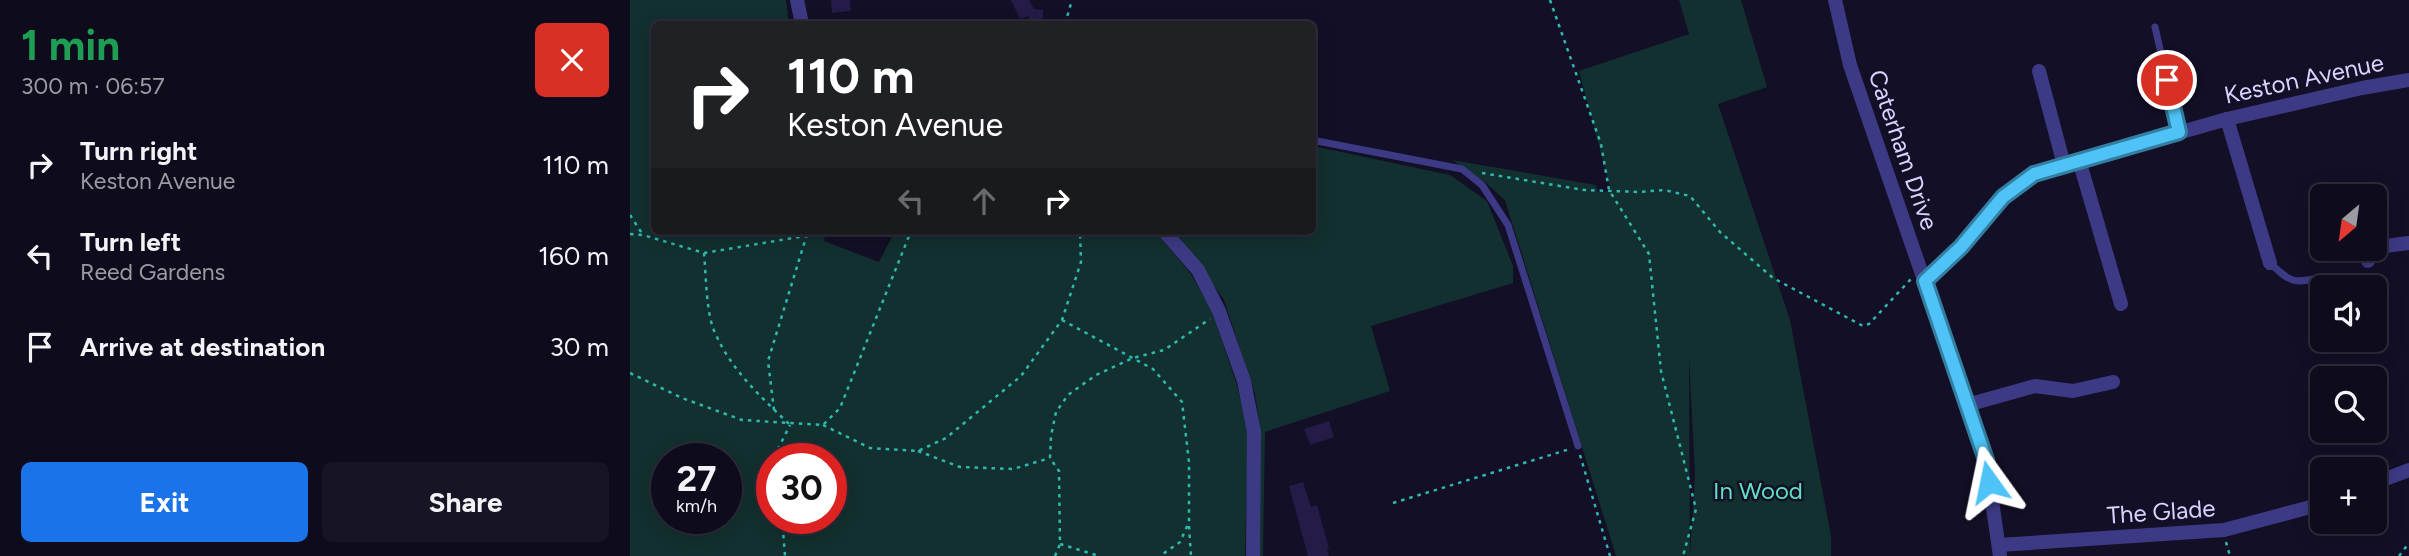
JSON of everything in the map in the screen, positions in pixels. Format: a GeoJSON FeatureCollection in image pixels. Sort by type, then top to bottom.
{"type":"FeatureCollection","features":[{"type":"Feature","properties":{"kind":"street"},"geometry":{"type":"LineString","coordinates":[[797,0],[801,21]]}},
{"type":"Feature","properties":{"kind":"street","name":"Caterham Drive"},"geometry":{"type":"LineString","coordinates":[[1835,0],[1850,65],[1986,460],[2000,550]]}},
{"type":"Feature","properties":{"kind":"street"},"geometry":{"type":"LineString","coordinates":[[2039,71],[2064,165]]}},
{"type":"Feature","properties":{"kind":"street","name":"Keston Avenue"},"geometry":{"type":"LineString","coordinates":[[1923,275],[1961,247],[2003,197],[2034,174],[2227,119],[2409,80]]}},
{"type":"Feature","properties":{"kind":"street"},"geometry":{"type":"LineString","coordinates":[[2227,119],[2270,263]]}},
{"type":"Feature","properties":{"kind":"street"},"geometry":{"type":"LineString","coordinates":[[2079,160],[2121,304]]}},
{"type":"Feature","properties":{"kind":"street"},"geometry":{"type":"LineString","coordinates":[[1167,235],[1198,270],[1219,311],[1244,381],[1254,432],[1253,556]]}},
{"type":"Feature","properties":{"kind":"street"},"geometry":{"type":"LineString","coordinates":[[2387,246],[2409,243]]}},
{"type":"Feature","properties":{"kind":"street"},"geometry":{"type":"LineString","coordinates":[[1967,405],[2035,386],[2073,391],[2113,382]]}},
{"type":"Feature","properties":{"kind":"street"},"geometry":{"type":"LineString","coordinates":[[2387,478],[2409,470]]}},
{"type":"Feature","properties":{"kind":"street","name":"The Glade"},"geometry":{"type":"LineString","coordinates":[[2000,550],[2224,530],[2310,506]]}},
{"type":"Feature","properties":{"kind":"lane"},"geometry":{"type":"LineString","coordinates":[[2155,27],[2179,132]]}},
{"type":"Feature","properties":{"kind":"lane"},"geometry":{"type":"LineString","coordinates":[[1316,141],[1462,169],[1482,185],[1508,225],[1578,446]]}},
{"type":"Feature","properties":{"kind":"lane"},"geometry":{"type":"LineString","coordinates":[[2270,263],[2287,279],[2297,283],[2310,280]]}},
{"type":"Feature","properties":{"kind":"path"},"geometry":{"type":"LineString","coordinates":[[1066,21],[1073,0]]}},
{"type":"Feature","properties":{"kind":"path"},"geometry":{"type":"LineString","coordinates":[[1550,0],[1601,145],[1609,190],[1649,254],[1661,370],[1696,509],[1683,556]]}},
{"type":"Feature","properties":{"kind":"path"},"geometry":{"type":"LineString","coordinates":[[1462,169],[1584,190],[1664,190],[1690,197],[1720,232],[1773,278],[1863,326],[1869,324],[1923,275]]}},
{"type":"Feature","properties":{"kind":"path"},"geometry":{"type":"LineString","coordinates":[[630,215],[643,235]]}},
{"type":"Feature","properties":{"kind":"path"},"geometry":{"type":"LineString","coordinates":[[630,234],[643,235],[704,253],[797,235]]}},
{"type":"Feature","properties":{"kind":"path"},"geometry":{"type":"LineString","coordinates":[[774,410],[768,361],[806,235]]}},
{"type":"Feature","properties":{"kind":"path"},"geometry":{"type":"LineString","coordinates":[[822,425],[839,408],[909,235]]}},
{"type":"Feature","properties":{"kind":"path"},"geometry":{"type":"LineString","coordinates":[[918,451],[946,438],[1021,376],[1062,320],[1081,262],[1080,235]]}},
{"type":"Feature","properties":{"kind":"path"},"geometry":{"type":"LineString","coordinates":[[704,253],[712,326],[734,367],[754,392],[790,425]]}},
{"type":"Feature","properties":{"kind":"path"},"geometry":{"type":"LineString","coordinates":[[1055,556],[1060,544],[1059,471],[1050,458],[1056,412],[1068,395],[1096,375],[1133,358],[1164,350],[1219,311]]}},
{"type":"Feature","properties":{"kind":"path"},"geometry":{"type":"LineString","coordinates":[[1062,320],[1153,369],[1182,401],[1189,462],[1191,556]]}},
{"type":"Feature","properties":{"kind":"path"},"geometry":{"type":"LineString","coordinates":[[630,373],[682,398],[742,421],[822,425],[870,448],[918,451],[960,467],[1013,469],[1050,458]]}},
{"type":"Feature","properties":{"kind":"path"},"geometry":{"type":"LineString","coordinates":[[781,443],[790,425]]}},
{"type":"Feature","properties":{"kind":"path"},"geometry":{"type":"LineString","coordinates":[[1393,503],[1578,446],[1610,556]]}},
{"type":"Feature","properties":{"kind":"path"},"geometry":{"type":"LineString","coordinates":[[1160,556],[1180,542],[1189,522]]}},
{"type":"Feature","properties":{"kind":"path"},"geometry":{"type":"LineString","coordinates":[[783,534],[785,556]]}},
{"type":"Feature","properties":{"kind":"path"},"geometry":{"type":"LineString","coordinates":[[2399,556],[2409,543]]}},
{"type":"Feature","properties":{"kind":"path"},"geometry":{"type":"LineString","coordinates":[[1060,544],[1099,556]]}},
{"type":"Feature","properties":{"kind":"green space"},"geometry":{"type":"Polygon","coordinates":[[[630,0],[786,0],[789,21],[651,21],[651,235],[825,235],[824,241],[879,262],[893,235],[1158,235],[1191,274],[1211,309],[1236,382],[1248,429],[1245,556],[630,556],[630,0]]]}},
{"type":"Feature","properties":{"kind":"green space","name":"In Wood"},"geometry":{"type":"Polygon","coordinates":[[[1679,0],[1741,0],[1767,87],[1718,104],[1790,320],[1831,536],[1831,556],[1690,556],[1616,556],[1505,200],[1486,183],[1452,160],[1596,185],[1598,192],[1611,191],[1579,71],[1689,34],[1679,0]],[[1689,356],[1690,556],[1695,475],[1689,356]]]}},
{"type":"Feature","properties":{"kind":"green space"},"geometry":{"type":"Polygon","coordinates":[[[1316,147],[1450,175],[1487,201],[1513,266],[1513,283],[1371,326],[1390,391],[1265,432],[1263,556],[1257,556],[1260,428],[1255,394],[1224,300],[1178,235],[1316,235],[1316,147]]]}},
{"type":"Feature","properties":{"kind":"building"},"geometry":{"type":"Polygon","coordinates":[[[831,0],[850,0],[851,11],[832,13],[831,0]]]}},
{"type":"Feature","properties":{"kind":"building"},"geometry":{"type":"Polygon","coordinates":[[[1011,0],[1029,0],[1034,9],[1043,10],[1043,21],[1029,21],[1029,16],[1020,19],[1011,0]]]}},
{"type":"Feature","properties":{"kind":"building"},"geometry":{"type":"Polygon","coordinates":[[[1329,421],[1334,437],[1310,445],[1304,429],[1329,421]]]}},
{"type":"Feature","properties":{"kind":"building"},"geometry":{"type":"Polygon","coordinates":[[[1303,482],[1311,507],[1317,505],[1329,556],[1308,556],[1289,486],[1303,482]]]}},
{"type":"Feature","properties":{"kind":"route"},"geometry":{"type":"LineString","coordinates":[[1989,482],[1986,460],[1925,281],[1961,247],[2003,197],[2034,174],[2179,132],[2167,80]]}}]}
